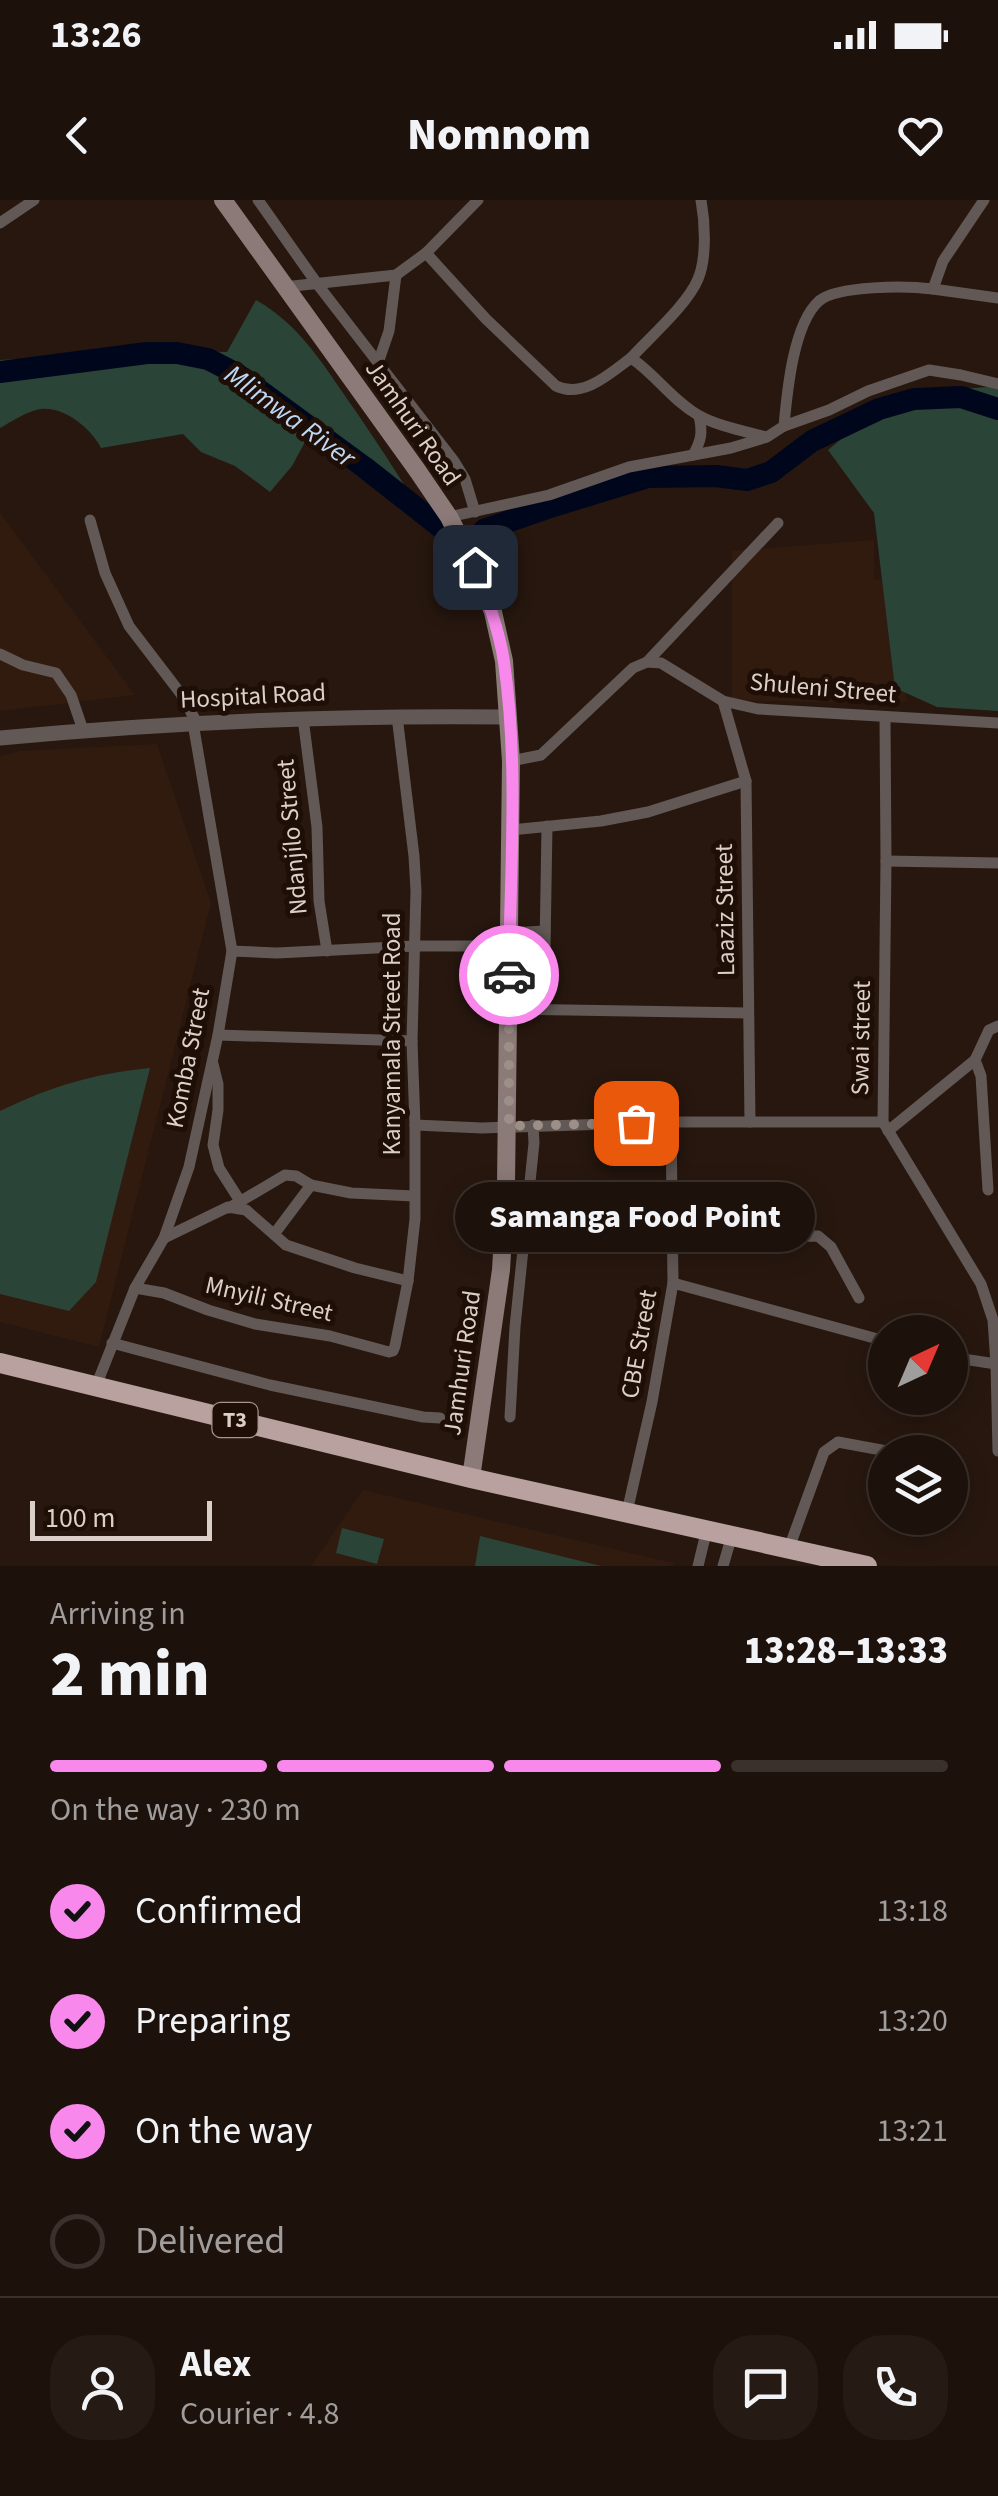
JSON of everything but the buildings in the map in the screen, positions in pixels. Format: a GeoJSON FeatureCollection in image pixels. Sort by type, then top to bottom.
{"type":"FeatureCollection","features":[{"type":"Feature","properties":{"kind":"highway","name":"T3"},"geometry":{"type":"LineString","coordinates":[[0,1363],[471,1478],[867,1566]]}},
{"type":"Feature","properties":{"kind":"main road","name":"Jamhuri Road"},"geometry":{"type":"LineString","coordinates":[[223,200],[449,518],[475,567],[504,661],[512,761],[509,1126],[502,1250],[471,1478]]}},
{"type":"Feature","properties":{"kind":"street"},"geometry":{"type":"LineString","coordinates":[[0,223],[34,200]]}},
{"type":"Feature","properties":{"kind":"street"},"geometry":{"type":"LineString","coordinates":[[258,200],[318,285],[454,461],[475,512]]}},
{"type":"Feature","properties":{"kind":"street"},"geometry":{"type":"LineString","coordinates":[[284,287],[396,276],[426,253],[478,200]]}},
{"type":"Feature","properties":{"kind":"street"},"geometry":{"type":"LineString","coordinates":[[426,253],[486,319],[556,386],[568,392],[600,380],[631,358],[680,306],[698,280],[703,249],[701,200]]}},
{"type":"Feature","properties":{"kind":"street"},"geometry":{"type":"LineString","coordinates":[[933,289],[943,261],[984,200]]}},
{"type":"Feature","properties":{"kind":"street"},"geometry":{"type":"LineString","coordinates":[[378,363],[389,331],[396,276]]}},
{"type":"Feature","properties":{"kind":"street"},"geometry":{"type":"LineString","coordinates":[[784,426],[798,340],[811,310],[828,295],[918,287],[998,298]]}},
{"type":"Feature","properties":{"kind":"street"},"geometry":{"type":"LineString","coordinates":[[631,358],[700,416],[767,437]]}},
{"type":"Feature","properties":{"kind":"street"},"geometry":{"type":"LineString","coordinates":[[449,518],[549,495],[629,466],[730,448],[767,437],[868,391],[929,370],[998,384]]}},
{"type":"Feature","properties":{"kind":"street"},"geometry":{"type":"LineString","coordinates":[[693,455],[702,440],[700,416]]}},
{"type":"Feature","properties":{"kind":"street"},"geometry":{"type":"LineString","coordinates":[[90,520],[105,573],[129,626],[181,694],[195,723]]}},
{"type":"Feature","properties":{"kind":"street"},"geometry":{"type":"LineString","coordinates":[[512,761],[541,755],[633,668],[647,662],[778,523]]}},
{"type":"Feature","properties":{"kind":"street"},"geometry":{"type":"LineString","coordinates":[[0,654],[24,665],[56,672],[71,695],[83,730]]}},
{"type":"Feature","properties":{"kind":"street","name":"Shuleni Street"},"geometry":{"type":"LineString","coordinates":[[647,662],[661,663],[723,700],[758,709],[998,723]]}},
{"type":"Feature","properties":{"kind":"street","name":"Laaziz Street"},"geometry":{"type":"LineString","coordinates":[[723,700],[746,781],[750,1122]]}},
{"type":"Feature","properties":{"kind":"street","name":"Kanyamala Street Road"},"geometry":{"type":"LineString","coordinates":[[393,1351],[408,1281],[414,1219],[415,1126],[414,856],[398,716]]}},
{"type":"Feature","properties":{"kind":"street","name":"Hospital Road"},"geometry":{"type":"LineString","coordinates":[[0,738],[302,718],[509,717]]}},
{"type":"Feature","properties":{"kind":"street","name":"Swai street"},"geometry":{"type":"LineString","coordinates":[[885,717],[885,1126],[981,1284],[992,1320],[998,1451]]}},
{"type":"Feature","properties":{"kind":"street","name":"Ndanjílo Street"},"geometry":{"type":"LineString","coordinates":[[302,718],[326,951]]}},
{"type":"Feature","properties":{"kind":"street","name":"Komba Street"},"geometry":{"type":"LineString","coordinates":[[96,1386],[135,1288],[164,1238],[189,1167],[232,950],[195,723]]}},
{"type":"Feature","properties":{"kind":"street"},"geometry":{"type":"LineString","coordinates":[[511,830],[648,812],[746,781]]}},
{"type":"Feature","properties":{"kind":"street"},"geometry":{"type":"LineString","coordinates":[[544,1009],[547,826]]}},
{"type":"Feature","properties":{"kind":"street"},"geometry":{"type":"LineString","coordinates":[[886,861],[998,864]]}},
{"type":"Feature","properties":{"kind":"street"},"geometry":{"type":"LineString","coordinates":[[232,950],[278,953],[415,946],[509,940],[545,931]]}},
{"type":"Feature","properties":{"kind":"street"},"geometry":{"type":"LineString","coordinates":[[508,1009],[748,1013]]}},
{"type":"Feature","properties":{"kind":"street"},"geometry":{"type":"LineString","coordinates":[[415,1126],[482,1128],[671,1122],[885,1126],[975,1060],[989,1030],[998,1026]]}},
{"type":"Feature","properties":{"kind":"street"},"geometry":{"type":"LineString","coordinates":[[218,1035],[412,1041]]}},
{"type":"Feature","properties":{"kind":"street"},"geometry":{"type":"LineString","coordinates":[[975,1060],[981,1076],[988,1190]]}},
{"type":"Feature","properties":{"kind":"street"},"geometry":{"type":"LineString","coordinates":[[212,1062],[218,1084],[213,1145],[234,1205],[246,1210],[286,1245],[408,1281]]}},
{"type":"Feature","properties":{"kind":"street","name":"CBE Street"},"geometry":{"type":"LineString","coordinates":[[627,1512],[673,1283],[671,1122]]}},
{"type":"Feature","properties":{"kind":"street"},"geometry":{"type":"LineString","coordinates":[[510,1417],[534,1143],[532,1125]]}},
{"type":"Feature","properties":{"kind":"street"},"geometry":{"type":"LineString","coordinates":[[164,1238],[234,1205],[284,1175],[351,1193],[414,1196]]}},
{"type":"Feature","properties":{"kind":"street"},"geometry":{"type":"LineString","coordinates":[[275,1233],[311,1185]]}},
{"type":"Feature","properties":{"kind":"street"},"geometry":{"type":"LineString","coordinates":[[505,1203],[528,1208]]}},
{"type":"Feature","properties":{"kind":"street"},"geometry":{"type":"LineString","coordinates":[[672,1238],[818,1236],[830,1247],[860,1298]]}},
{"type":"Feature","properties":{"kind":"street"},"geometry":{"type":"LineString","coordinates":[[502,1250],[524,1254]]}},
{"type":"Feature","properties":{"kind":"street"},"geometry":{"type":"LineString","coordinates":[[673,1283],[868,1336]]}},
{"type":"Feature","properties":{"kind":"street","name":"Mnyili Street"},"geometry":{"type":"LineString","coordinates":[[135,1288],[164,1293],[256,1324],[393,1351]]}},
{"type":"Feature","properties":{"kind":"street"},"geometry":{"type":"LineString","coordinates":[[494,1314],[516,1319]]}},
{"type":"Feature","properties":{"kind":"street"},"geometry":{"type":"LineString","coordinates":[[112,1343],[270,1386],[440,1418]]}},
{"type":"Feature","properties":{"kind":"street"},"geometry":{"type":"LineString","coordinates":[[968,1359],[996,1364]]}},
{"type":"Feature","properties":{"kind":"street"},"geometry":{"type":"LineString","coordinates":[[789,1548],[824,1452],[838,1442],[868,1448]]}},
{"type":"Feature","properties":{"kind":"street"},"geometry":{"type":"LineString","coordinates":[[698,1566],[707,1529]]}},
{"type":"Feature","properties":{"kind":"street"},"geometry":{"type":"LineString","coordinates":[[723,1566],[732,1535]]}},
{"type":"Feature","properties":{"kind":"shaded area"},"geometry":{"type":"Polygon","coordinates":[[[0,513],[135,695],[0,711],[0,513]]]}},
{"type":"Feature","properties":{"kind":"shaded area"},"geometry":{"type":"Polygon","coordinates":[[[874,540],[874,580],[881,579],[907,701],[886,704],[732,700],[732,551],[874,540]]]}},
{"type":"Feature","properties":{"kind":"shaded area"},"geometry":{"type":"Polygon","coordinates":[[[157,744],[211,903],[99,1347],[0,1322],[0,756],[20,751],[157,744]]]}},
{"type":"Feature","properties":{"kind":"shaded area"},"geometry":{"type":"Polygon","coordinates":[[[363,1490],[673,1563],[673,1566],[311,1566],[363,1490]]]}},
{"type":"Feature","properties":{"kind":"green space"},"geometry":{"type":"Polygon","coordinates":[[[256,300],[287,322],[312,349],[427,523],[319,440],[305,442],[292,466],[270,492],[235,466],[201,452],[183,434],[101,448],[74,419],[46,409],[27,413],[0,428],[0,360],[104,349],[227,352],[256,300]]]}},
{"type":"Feature","properties":{"kind":"green space"},"geometry":{"type":"Polygon","coordinates":[[[998,386],[998,711],[937,707],[895,688],[874,513],[828,450],[894,395],[998,386]]]}},
{"type":"Feature","properties":{"kind":"green space"},"geometry":{"type":"Polygon","coordinates":[[[150,1068],[96,1282],[69,1311],[0,1294],[0,1111],[73,1082],[150,1068]]]}},
{"type":"Feature","properties":{"kind":"green space"},"geometry":{"type":"Polygon","coordinates":[[[342,1528],[384,1539],[377,1564],[336,1553],[342,1528]]]}},
{"type":"Feature","properties":{"kind":"green space"},"geometry":{"type":"Polygon","coordinates":[[[480,1536],[601,1566],[475,1566],[480,1536]]]}},
{"type":"Feature","properties":{"kind":"waterway","name":"Mlimwa River"},"geometry":{"type":"LineString","coordinates":[[0,372],[147,353],[208,359],[237,374],[443,529]]}},
{"type":"Feature","properties":{"kind":"waterway","name":"Mlimwa River"},"geometry":{"type":"LineString","coordinates":[[484,530],[648,477],[716,476],[747,480],[771,472],[812,441],[879,409],[914,399],[961,397],[998,409]]}},
{"type":"Feature","properties":{"kind":"way so far"},"geometry":{"type":"LineString","coordinates":[[509,975],[509,1126],[636,1123]]}},
{"type":"Feature","properties":{"kind":"place","name":"Samanga Food Point"},"geometry":{"type":"Point","coordinates":[636,1123]}},
{"type":"Feature","properties":{"kind":"route"},"geometry":{"type":"LineString","coordinates":[[475,567],[504,661],[509,717],[509,975]]}}]}
